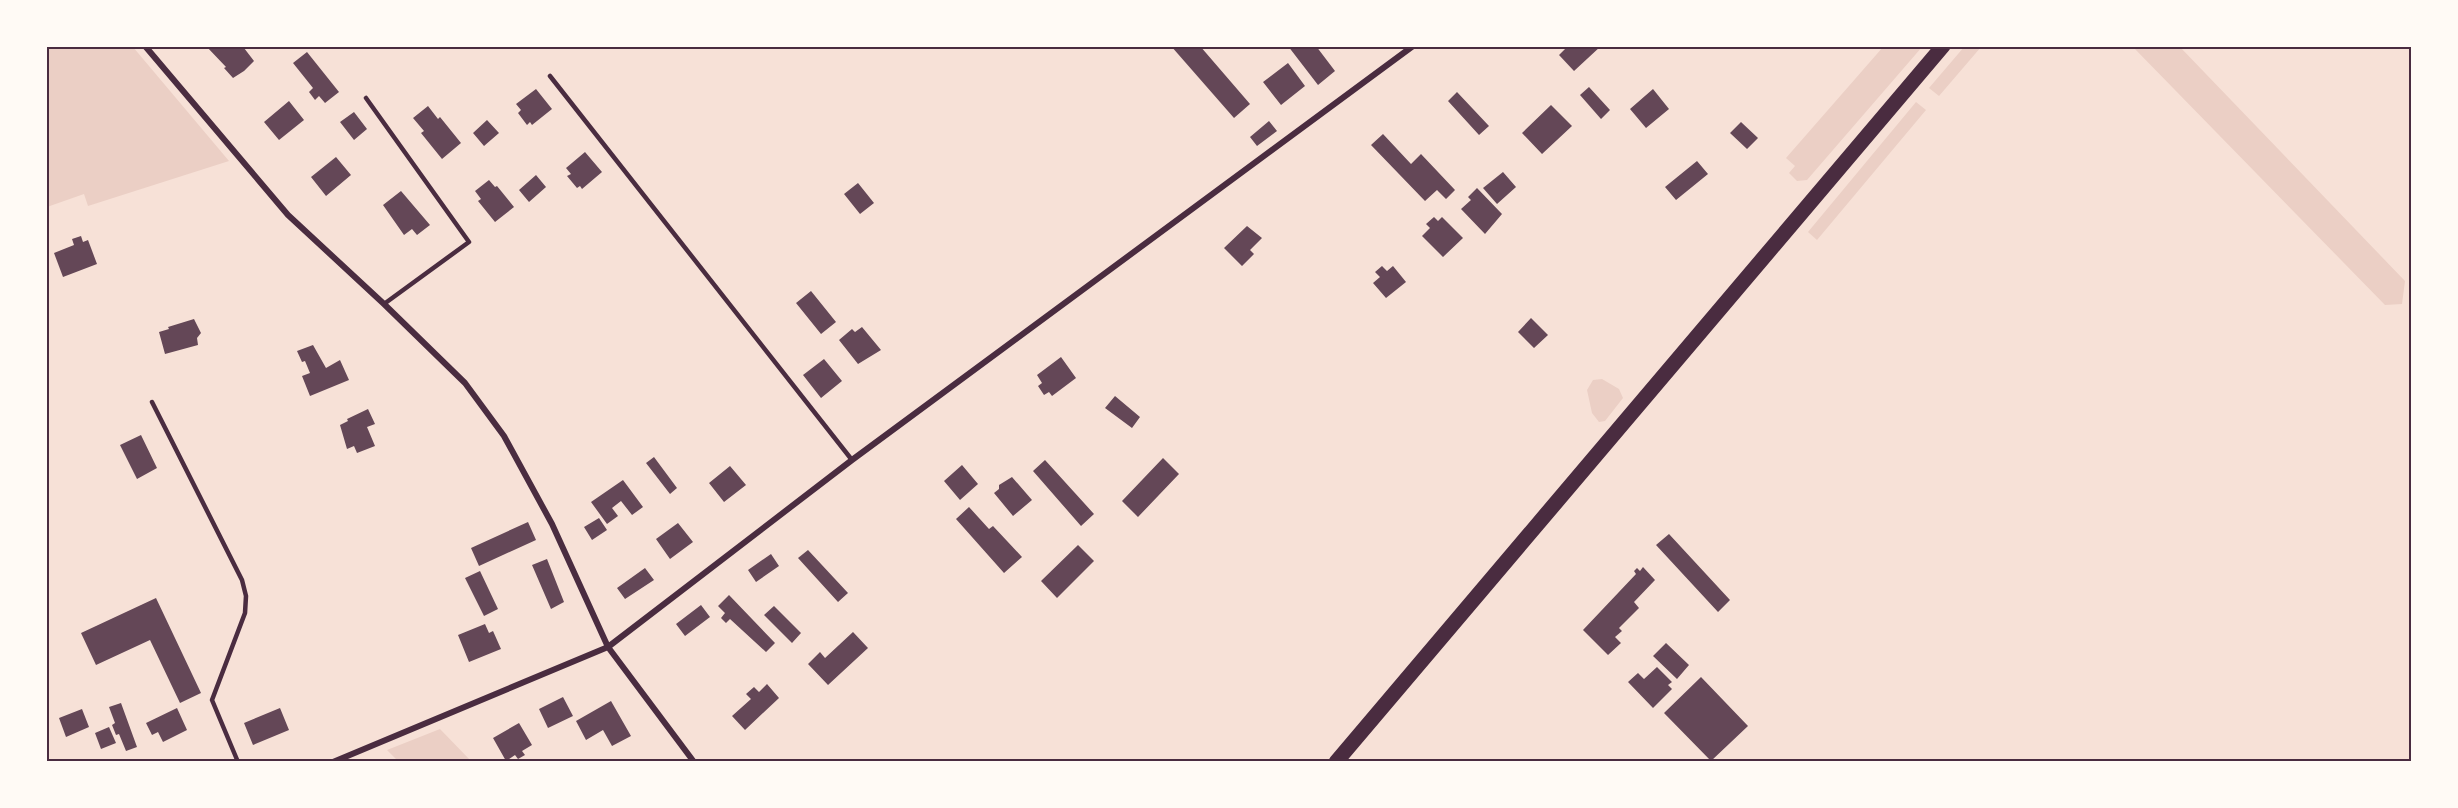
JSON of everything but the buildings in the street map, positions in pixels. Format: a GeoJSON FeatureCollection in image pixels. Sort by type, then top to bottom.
{"type":"FeatureCollection","features":[{"type":"Feature","properties":{"kind":"main road"},"geometry":{"type":"LineString","coordinates":[[1336,762],[1943,46]]}},
{"type":"Feature","properties":{"kind":"street"},"geometry":{"type":"LineString","coordinates":[[145,46],[288,215],[465,383],[504,436],[552,524],[608,647],[694,762]]}},
{"type":"Feature","properties":{"kind":"street"},"geometry":{"type":"LineString","coordinates":[[333,762],[608,647],[852,460],[1413,46]]}},
{"type":"Feature","properties":{"kind":"lane"},"geometry":{"type":"LineString","coordinates":[[550,76],[852,460]]}},
{"type":"Feature","properties":{"kind":"lane"},"geometry":{"type":"LineString","coordinates":[[366,98],[470,242],[384,304]]}},
{"type":"Feature","properties":{"kind":"lane"},"geometry":{"type":"LineString","coordinates":[[152,402],[242,579],[246,596],[245,613],[213,700],[238,762]]}},
{"type":"Feature","properties":{"kind":"shaded area"},"geometry":{"type":"Polygon","coordinates":[[[47,46],[133,47],[229,161],[88,206],[84,194],[47,207],[47,46]]]}},
{"type":"Feature","properties":{"kind":"shaded area"},"geometry":{"type":"Polygon","coordinates":[[[1883,47],[1922,47],[1807,180],[1797,181],[1789,173],[1795,166],[1786,158],[1883,47]]]}},
{"type":"Feature","properties":{"kind":"shaded area"},"geometry":{"type":"Polygon","coordinates":[[[1964,47],[1981,47],[1939,96],[1929,88],[1964,47]]]}},
{"type":"Feature","properties":{"kind":"shaded area"},"geometry":{"type":"Polygon","coordinates":[[[2133,47],[2180,47],[2405,281],[2402,304],[2385,305],[2133,47]]]}},
{"type":"Feature","properties":{"kind":"shaded area"},"geometry":{"type":"Polygon","coordinates":[[[1916,102],[1926,110],[1817,240],[1808,232],[1916,102]]]}},
{"type":"Feature","properties":{"kind":"shaded area"},"geometry":{"type":"Polygon","coordinates":[[[1602,379],[1619,389],[1623,398],[1605,421],[1599,422],[1592,413],[1587,390],[1593,380],[1602,379]]]}},
{"type":"Feature","properties":{"kind":"shaded area"},"geometry":{"type":"Polygon","coordinates":[[[440,729],[471,761],[398,761],[387,750],[440,729]]]}}]}
